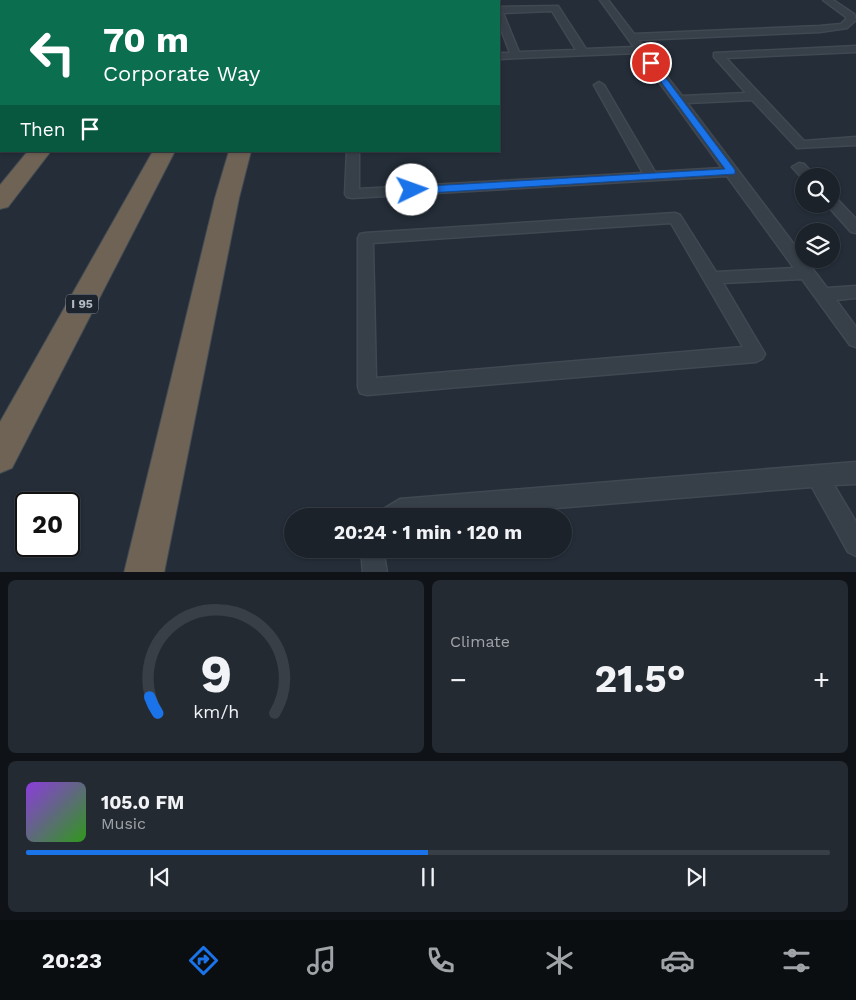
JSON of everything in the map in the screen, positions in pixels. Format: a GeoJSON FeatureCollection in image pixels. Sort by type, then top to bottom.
{"type":"FeatureCollection","features":[{"type":"Feature","properties":{"kind":"highway"},"geometry":{"type":"LineString","coordinates":[[0,201],[39,152]]}},
{"type":"Feature","properties":{"kind":"highway","name":"I 95"},"geometry":{"type":"LineString","coordinates":[[0,456],[163,152]]}},
{"type":"Feature","properties":{"kind":"highway"},"geometry":{"type":"LineString","coordinates":[[144,572],[227,198],[240,152]]}},
{"type":"Feature","properties":{"kind":"lane"},"geometry":{"type":"LineString","coordinates":[[604,0],[856,340]]}},
{"type":"Feature","properties":{"kind":"lane"},"geometry":{"type":"LineString","coordinates":[[631,37],[820,29],[844,26],[851,16],[827,0]]}},
{"type":"Feature","properties":{"kind":"lane"},"geometry":{"type":"LineString","coordinates":[[500,12],[555,8],[583,53]]}},
{"type":"Feature","properties":{"kind":"lane"},"geometry":{"type":"LineString","coordinates":[[500,15],[516,56]]}},
{"type":"Feature","properties":{"kind":"lane"},"geometry":{"type":"LineString","coordinates":[[718,55],[856,49]]}},
{"type":"Feature","properties":{"kind":"lane"},"geometry":{"type":"LineString","coordinates":[[500,56],[642,50]]}},
{"type":"Feature","properties":{"kind":"lane"},"geometry":{"type":"LineString","coordinates":[[718,55],[801,145],[856,142]]}},
{"type":"Feature","properties":{"kind":"lane"},"geometry":{"type":"LineString","coordinates":[[599,85],[651,176]]}},
{"type":"Feature","properties":{"kind":"lane"},"geometry":{"type":"LineString","coordinates":[[678,100],[756,96]]}},
{"type":"Feature","properties":{"kind":"lane"},"geometry":{"type":"LineString","coordinates":[[352,152],[352,194],[732,172]]}},
{"type":"Feature","properties":{"kind":"lane"},"geometry":{"type":"LineString","coordinates":[[840,211],[856,228]]}},
{"type":"Feature","properties":{"kind":"lane"},"geometry":{"type":"LineString","coordinates":[[675,218],[712,278],[756,354],[367,387],[365,238],[675,218]]}},
{"type":"Feature","properties":{"kind":"lane"},"geometry":{"type":"LineString","coordinates":[[712,278],[806,273]]}},
{"type":"Feature","properties":{"kind":"lane"},"geometry":{"type":"LineString","coordinates":[[822,295],[856,292]]}},
{"type":"Feature","properties":{"kind":"lane"},"geometry":{"type":"LineString","coordinates":[[425,508],[856,473]]}},
{"type":"Feature","properties":{"kind":"lane"},"geometry":{"type":"LineString","coordinates":[[817,476],[856,544]]}},
{"type":"Feature","properties":{"kind":"lane"},"geometry":{"type":"LineString","coordinates":[[373,558],[375,572]]}},
{"type":"Feature","properties":{"kind":"route"},"geometry":{"type":"LineString","coordinates":[[412,190],[732,172],[651,63]]}}]}
